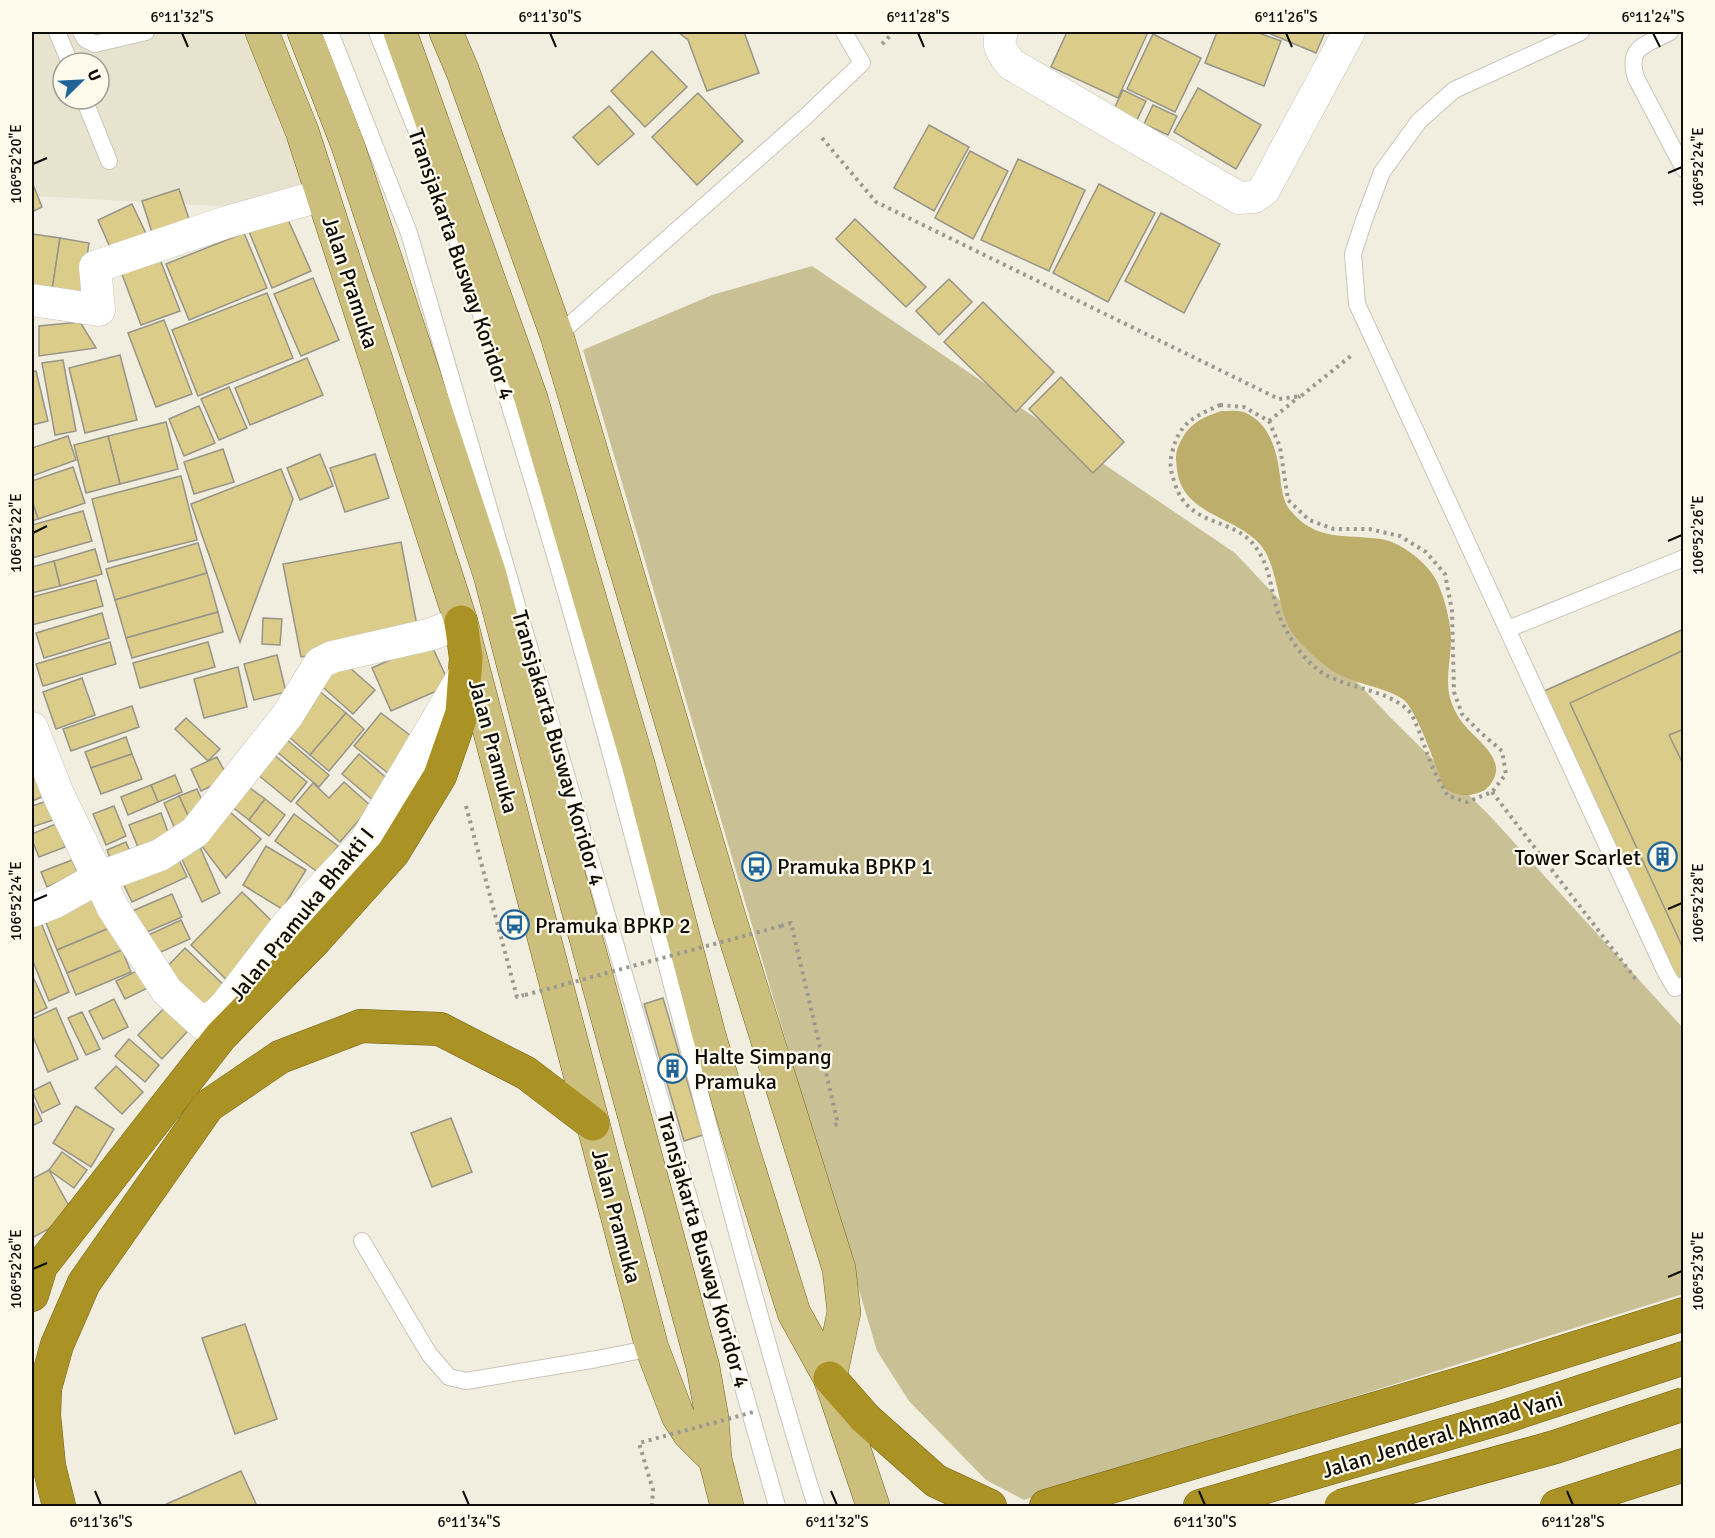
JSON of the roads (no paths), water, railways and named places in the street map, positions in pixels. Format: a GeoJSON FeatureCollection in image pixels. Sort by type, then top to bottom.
{"type":"FeatureCollection","features":[{"type":"Feature","properties":{"kind":"highway"},"geometry":{"type":"LineString","coordinates":[[32,1295],[41,1266],[212,1030],[316,939],[393,853],[440,776],[462,713],[466,658],[461,622]]}},
{"type":"Feature","properties":{"kind":"highway"},"geometry":{"type":"LineString","coordinates":[[59,1506],[49,1466],[44,1415],[45,1388],[57,1345],[84,1283],[208,1106],[280,1057],[361,1026],[440,1029],[526,1073],[593,1124]]}},
{"type":"Feature","properties":{"kind":"highway"},"geometry":{"type":"LineString","coordinates":[[1046,1506],[1475,1380],[1683,1314]]}},
{"type":"Feature","properties":{"kind":"highway","name":"Jalan Jenderal Ahmad Yani"},"geometry":{"type":"LineString","coordinates":[[1200,1506],[1501,1418],[1683,1358]]}},
{"type":"Feature","properties":{"kind":"highway"},"geometry":{"type":"LineString","coordinates":[[830,1378],[866,1419],[936,1481],[990,1506]]}},
{"type":"Feature","properties":{"kind":"highway"},"geometry":{"type":"LineString","coordinates":[[1341,1506],[1555,1447],[1683,1403]]}},
{"type":"Feature","properties":{"kind":"highway"},"geometry":{"type":"LineString","coordinates":[[1557,1506],[1683,1466]]}},
{"type":"Feature","properties":{"kind":"main road","name":"Jalan Pramuka"},"geometry":{"type":"LineString","coordinates":[[262,32],[302,131],[461,622],[652,1348],[678,1416],[689,1433],[715,1459]]}},
{"type":"Feature","properties":{"kind":"main road","name":"Jalan Pramuka"},"geometry":{"type":"LineString","coordinates":[[304,32],[347,143],[490,575],[555,825],[703,1367],[712,1418],[715,1459],[727,1506]]}},
{"type":"Feature","properties":{"kind":"main road"},"geometry":{"type":"LineString","coordinates":[[400,32],[531,398],[639,767],[709,1035],[794,1313],[830,1378],[873,1506]]}},
{"type":"Feature","properties":{"kind":"main road"},"geometry":{"type":"LineString","coordinates":[[446,32],[467,83],[557,336],[730,920],[839,1269],[844,1312],[830,1378]]}},
{"type":"Feature","properties":{"kind":"main road"},"geometry":{"type":"LineString","coordinates":[[531,398],[557,336]]}},
{"type":"Feature","properties":{"kind":"main road"},"geometry":{"type":"LineString","coordinates":[[461,622],[480,548]]}},
{"type":"Feature","properties":{"kind":"street"},"geometry":{"type":"LineString","coordinates":[[1002,32],[999,39],[1002,53],[1011,64],[1239,198],[1254,196],[1264,190],[1349,32]]}},
{"type":"Feature","properties":{"kind":"street"},"geometry":{"type":"LineString","coordinates":[[32,300],[99,310],[94,267],[227,222],[323,195]]}},
{"type":"Feature","properties":{"kind":"street"},"geometry":{"type":"LineString","coordinates":[[32,911],[55,902],[98,878],[160,855],[195,832],[287,716],[320,663],[332,657],[432,634],[461,622]]}},
{"type":"Feature","properties":{"kind":"street"},"geometry":{"type":"LineString","coordinates":[[32,728],[58,794],[113,908],[167,991],[212,1030]]}},
{"type":"Feature","properties":{"kind":"lane"},"geometry":{"type":"LineString","coordinates":[[40,32],[51,32]]}},
{"type":"Feature","properties":{"kind":"lane"},"geometry":{"type":"LineString","coordinates":[[57,32],[65,51]]}},
{"type":"Feature","properties":{"kind":"lane"},"geometry":{"type":"LineString","coordinates":[[81,32],[85,39],[95,44],[146,32]]}},
{"type":"Feature","properties":{"kind":"lane","name":"Transjakarta Busway Koridor 4"},"geometry":{"type":"LineString","coordinates":[[330,32],[409,233],[777,1506]]}},
{"type":"Feature","properties":{"kind":"lane","name":"Transjakarta Busway Koridor 4"},"geometry":{"type":"LineString","coordinates":[[377,32],[446,205],[511,406],[592,682],[707,1121],[785,1406],[816,1506]]}},
{"type":"Feature","properties":{"kind":"lane"},"geometry":{"type":"LineString","coordinates":[[557,336],[804,118],[862,63],[844,32]]}},
{"type":"Feature","properties":{"kind":"lane"},"geometry":{"type":"LineString","coordinates":[[1581,32],[1454,90],[1419,121],[1382,172],[1353,254],[1357,304],[1666,974],[1674,988],[1683,985]]}},
{"type":"Feature","properties":{"kind":"lane"},"geometry":{"type":"LineString","coordinates":[[1671,32],[1639,49],[1633,56],[1632,65],[1636,78],[1683,169]]}},
{"type":"Feature","properties":{"kind":"lane"},"geometry":{"type":"LineString","coordinates":[[89,111],[109,161]]}},
{"type":"Feature","properties":{"kind":"lane"},"geometry":{"type":"LineString","coordinates":[[1508,629],[1683,558]]}},
{"type":"Feature","properties":{"kind":"lane"},"geometry":{"type":"LineString","coordinates":[[362,1241],[429,1354],[449,1377],[466,1381],[652,1348]]}},
{"type":"Feature","properties":{"kind":"lane"},"geometry":{"type":"LineString","coordinates":[[1370,1506],[1683,1403]]}},
{"type":"Feature","properties":{"kind":"lane"},"geometry":{"type":"LineString","coordinates":[[1576,1506],[1683,1472]]}},
{"type":"Feature","properties":{"kind":"place","name":"Tower Scarlet"},"geometry":{"type":"Point","coordinates":[1662,857]}},
{"type":"Feature","properties":{"kind":"place","name":"Pramuka BPKP 1"},"geometry":{"type":"Point","coordinates":[756,866]}},
{"type":"Feature","properties":{"kind":"place","name":"Pramuka BPKP 2"},"geometry":{"type":"Point","coordinates":[514,925]}},
{"type":"Feature","properties":{"kind":"place","name":"Halte Simpang Pramuka"},"geometry":{"type":"Point","coordinates":[673,1069]}}]}
